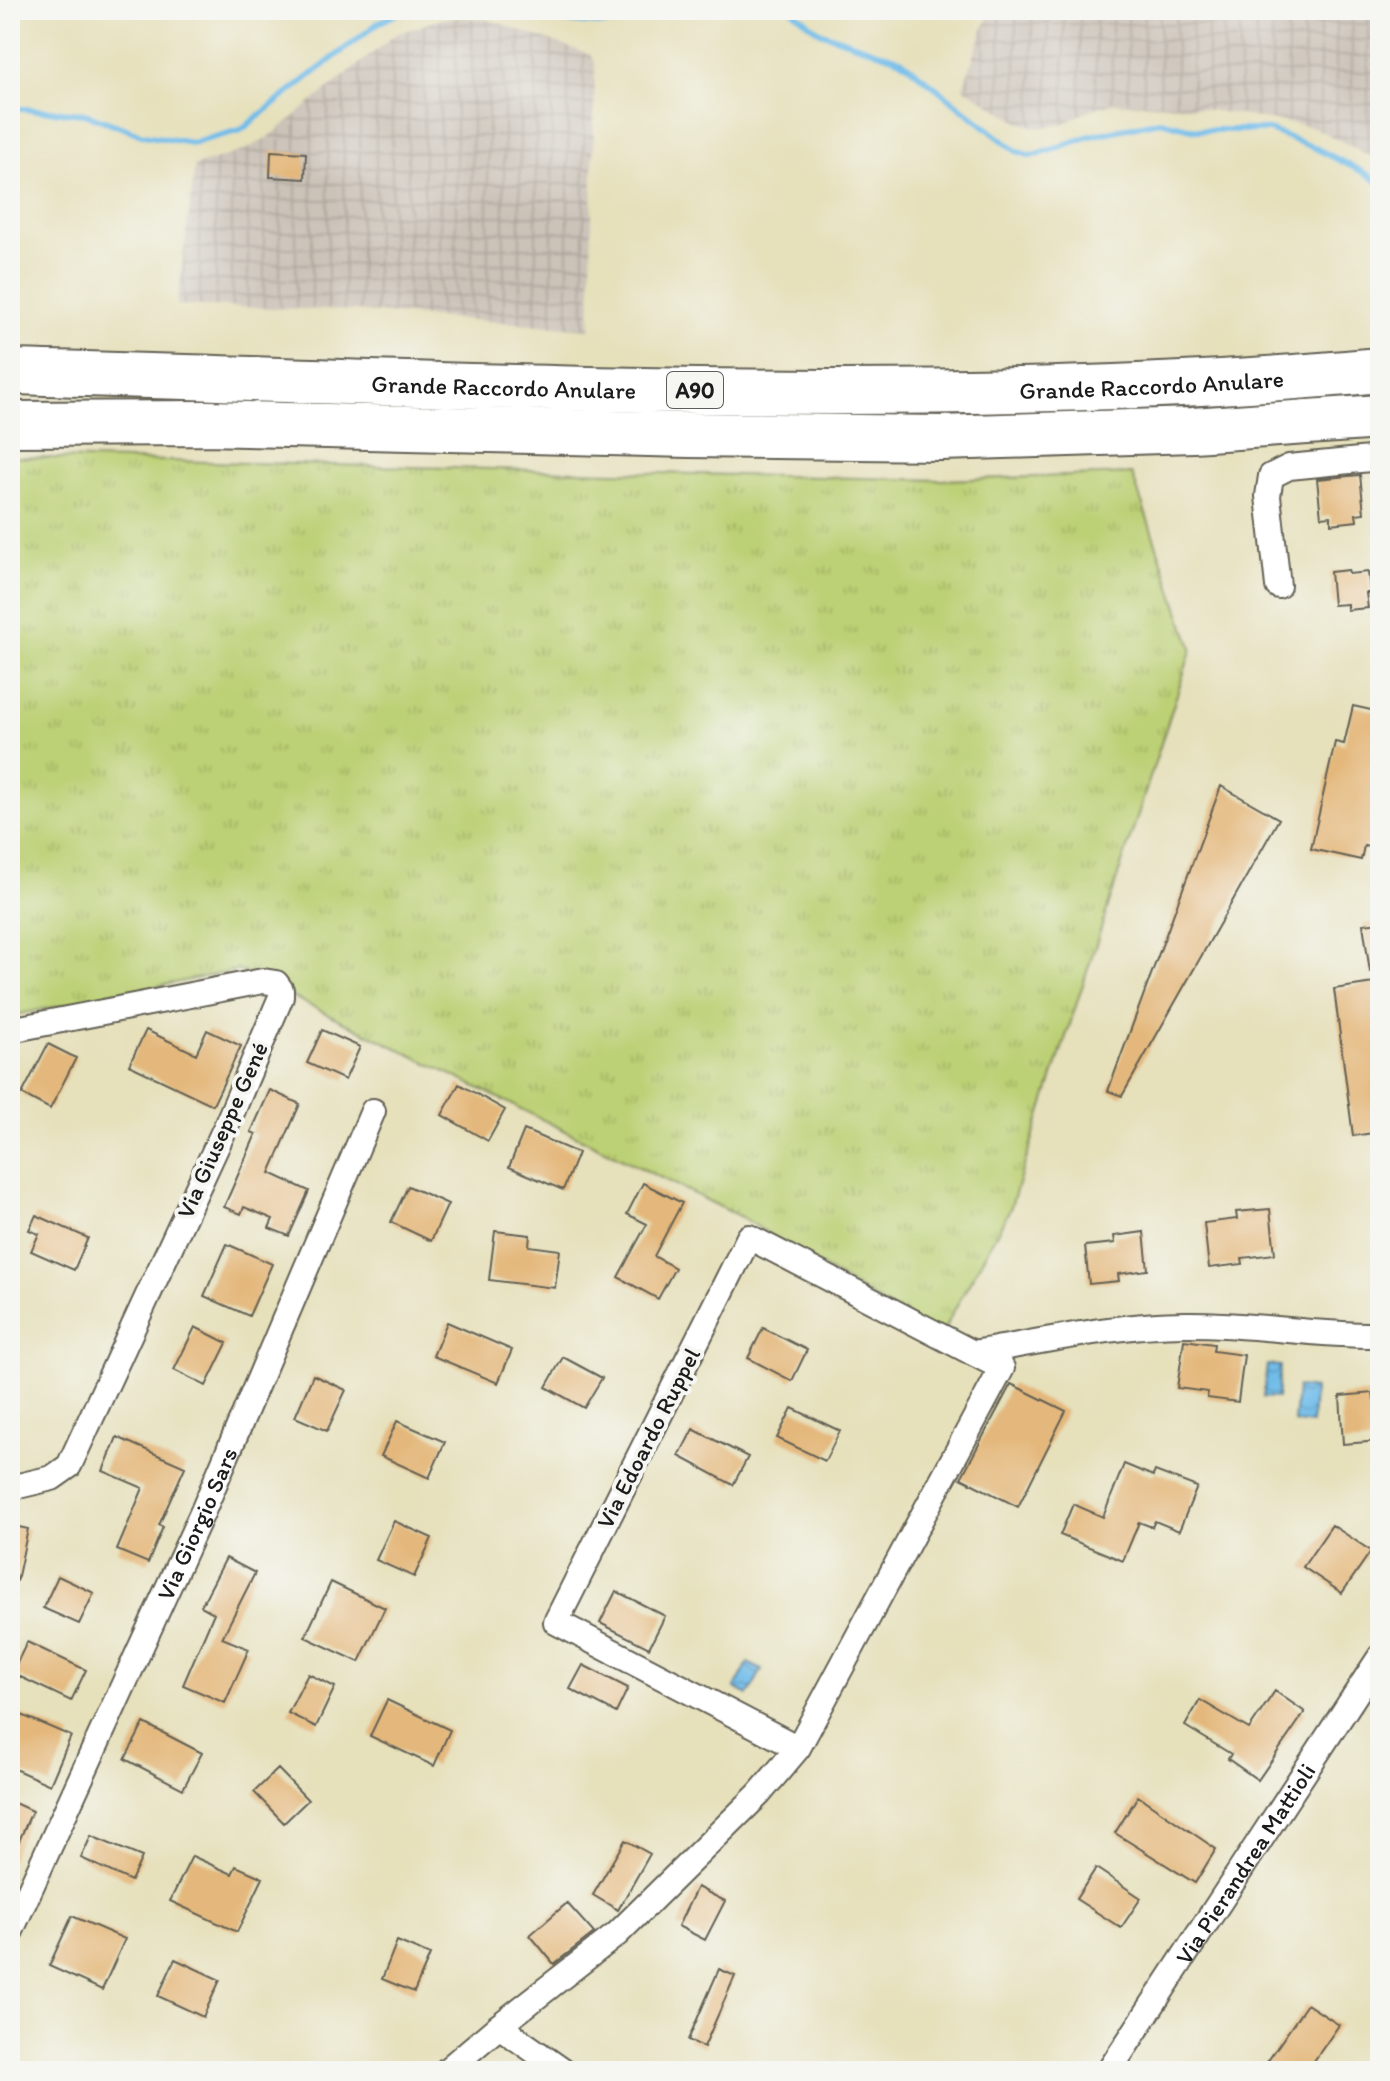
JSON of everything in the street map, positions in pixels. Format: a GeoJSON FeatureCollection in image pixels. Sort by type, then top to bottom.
{"type":"FeatureCollection","features":[{"type":"Feature","properties":{"kind":"highway","name":"Grande Raccordo Anulare"},"geometry":{"type":"LineString","coordinates":[[10,372],[938,393],[1200,383],[1380,370]]}},
{"type":"Feature","properties":{"kind":"highway","name":"Grande Raccordo Anulare"},"geometry":{"type":"LineString","coordinates":[[10,424],[207,423],[941,438],[1178,430],[1380,417]]}},
{"type":"Feature","properties":{"kind":"street"},"geometry":{"type":"LineString","coordinates":[[1278,586],[1268,496],[1271,476],[1289,467],[1380,458]]}},
{"type":"Feature","properties":{"kind":"street","name":"Via Giuseppe Gené"},"geometry":{"type":"LineString","coordinates":[[10,1030],[263,981],[276,983],[281,990],[281,997],[227,1124],[74,1457],[61,1473],[52,1478],[10,1488]]}},
{"type":"Feature","properties":{"kind":"street","name":"Via Giorgio Sars"},"geometry":{"type":"LineString","coordinates":[[10,1933],[203,1511],[373,1111]]}},
{"type":"Feature","properties":{"kind":"street","name":"Via Edoardo Ruppel"},"geometry":{"type":"LineString","coordinates":[[446,2071],[617,1934],[759,1794],[798,1748],[1002,1368],[749,1237],[556,1622],[798,1748]]}},
{"type":"Feature","properties":{"kind":"street"},"geometry":{"type":"LineString","coordinates":[[973,1353],[1163,1325],[1380,1335]]}},
{"type":"Feature","properties":{"kind":"street","name":"Via Pierandrea Mattioli"},"geometry":{"type":"LineString","coordinates":[[1109,2071],[1380,1657]]}},
{"type":"Feature","properties":{"kind":"street"},"geometry":{"type":"LineString","coordinates":[[499,2026],[563,2071]]}},
{"type":"Feature","properties":{"kind":"shaded area"},"geometry":{"type":"Polygon","coordinates":[[[990,10],[1380,10],[1380,161],[1313,127],[1179,105],[1112,103],[1089,110],[1063,124],[1041,128],[1020,123],[963,87],[990,10]]]}},
{"type":"Feature","properties":{"kind":"shaded area"},"geometry":{"type":"Polygon","coordinates":[[[440,19],[490,20],[591,55],[595,63],[590,329],[355,311],[177,305],[195,166],[243,151],[269,137],[396,34],[440,19]]]}},
{"type":"Feature","properties":{"kind":"green space"},"geometry":{"type":"Polygon","coordinates":[[[10,457],[940,480],[1132,474],[1192,648],[1010,1209],[939,1338],[743,1218],[238,970],[10,1016],[10,457]]]}},
{"type":"Feature","properties":{"kind":"water"},"geometry":{"type":"Polygon","coordinates":[[[1267,1365],[1280,1366],[1277,1398],[1263,1397],[1267,1365]]]}},
{"type":"Feature","properties":{"kind":"water"},"geometry":{"type":"Polygon","coordinates":[[[1297,1387],[1314,1389],[1312,1424],[1294,1422],[1297,1387]]]}},
{"type":"Feature","properties":{"kind":"water"},"geometry":{"type":"Polygon","coordinates":[[[748,1663],[762,1670],[748,1695],[735,1688],[748,1663]]]}},
{"type":"Feature","properties":{"kind":"building"},"geometry":{"type":"Polygon","coordinates":[[[271,151],[306,153],[305,179],[270,177],[271,151]]]}},
{"type":"Feature","properties":{"kind":"building"},"geometry":{"type":"Polygon","coordinates":[[[1360,475],[1364,513],[1356,514],[1357,521],[1331,524],[1331,516],[1321,517],[1317,479],[1360,475]]]}},
{"type":"Feature","properties":{"kind":"building"},"geometry":{"type":"Polygon","coordinates":[[[1348,570],[1349,574],[1368,572],[1368,608],[1347,610],[1347,604],[1333,605],[1330,572],[1348,570]]]}},
{"type":"Feature","properties":{"kind":"building"},"geometry":{"type":"Polygon","coordinates":[[[1353,706],[1380,712],[1380,849],[1364,846],[1361,860],[1311,849],[1335,742],[1344,744],[1353,706]]]}},
{"type":"Feature","properties":{"kind":"building"},"geometry":{"type":"Polygon","coordinates":[[[1221,786],[1279,819],[1122,1096],[1108,1091],[1221,786]]]}},
{"type":"Feature","properties":{"kind":"building"},"geometry":{"type":"Polygon","coordinates":[[[1380,922],[1380,971],[1370,972],[1363,924],[1380,922]]]}},
{"type":"Feature","properties":{"kind":"building"},"geometry":{"type":"Polygon","coordinates":[[[1380,982],[1380,1132],[1353,1136],[1334,989],[1380,982]]]}},
{"type":"Feature","properties":{"kind":"building"},"geometry":{"type":"Polygon","coordinates":[[[146,1030],[196,1054],[207,1030],[241,1046],[213,1105],[129,1065],[146,1030]]]}},
{"type":"Feature","properties":{"kind":"building"},"geometry":{"type":"Polygon","coordinates":[[[322,1030],[360,1047],[345,1080],[307,1063],[322,1030]]]}},
{"type":"Feature","properties":{"kind":"building"},"geometry":{"type":"Polygon","coordinates":[[[48,1044],[76,1058],[50,1109],[22,1094],[48,1044]]]}},
{"type":"Feature","properties":{"kind":"building"},"geometry":{"type":"Polygon","coordinates":[[[459,1084],[505,1110],[488,1141],[442,1115],[459,1084]]]}},
{"type":"Feature","properties":{"kind":"building"},"geometry":{"type":"Polygon","coordinates":[[[270,1090],[300,1104],[270,1173],[309,1191],[289,1236],[269,1228],[273,1219],[244,1207],[241,1214],[224,1207],[256,1134],[251,1132],[270,1090]]]}},
{"type":"Feature","properties":{"kind":"building"},"geometry":{"type":"Polygon","coordinates":[[[524,1130],[578,1153],[563,1190],[509,1167],[524,1130]]]}},
{"type":"Feature","properties":{"kind":"building"},"geometry":{"type":"Polygon","coordinates":[[[643,1183],[682,1203],[654,1256],[675,1268],[658,1299],[618,1277],[647,1224],[627,1214],[643,1183]]]}},
{"type":"Feature","properties":{"kind":"building"},"geometry":{"type":"Polygon","coordinates":[[[408,1186],[448,1204],[431,1241],[391,1222],[408,1186]]]}},
{"type":"Feature","properties":{"kind":"building"},"geometry":{"type":"Polygon","coordinates":[[[1270,1209],[1275,1254],[1242,1258],[1243,1264],[1209,1268],[1204,1223],[1237,1219],[1236,1212],[1270,1209]]]}},
{"type":"Feature","properties":{"kind":"building"},"geometry":{"type":"Polygon","coordinates":[[[36,1215],[88,1238],[74,1270],[31,1251],[39,1234],[29,1230],[36,1215]]]}},
{"type":"Feature","properties":{"kind":"building"},"geometry":{"type":"Polygon","coordinates":[[[495,1231],[530,1235],[529,1246],[560,1250],[555,1288],[489,1280],[495,1231]]]}},
{"type":"Feature","properties":{"kind":"building"},"geometry":{"type":"Polygon","coordinates":[[[1144,1232],[1148,1270],[1118,1274],[1119,1281],[1089,1284],[1085,1246],[1115,1243],[1114,1236],[1144,1232]]]}},
{"type":"Feature","properties":{"kind":"building"},"geometry":{"type":"Polygon","coordinates":[[[227,1244],[272,1264],[249,1316],[204,1296],[227,1244]]]}},
{"type":"Feature","properties":{"kind":"building"},"geometry":{"type":"Polygon","coordinates":[[[447,1322],[512,1350],[498,1383],[433,1356],[447,1322]]]}},
{"type":"Feature","properties":{"kind":"building"},"geometry":{"type":"Polygon","coordinates":[[[195,1327],[227,1343],[206,1386],[174,1370],[195,1327]]]}},
{"type":"Feature","properties":{"kind":"building"},"geometry":{"type":"Polygon","coordinates":[[[763,1328],[807,1350],[792,1381],[748,1358],[763,1328]]]}},
{"type":"Feature","properties":{"kind":"building"},"geometry":{"type":"Polygon","coordinates":[[[1184,1340],[1214,1344],[1213,1351],[1244,1355],[1238,1402],[1207,1398],[1208,1392],[1177,1388],[1184,1340]]]}},
{"type":"Feature","properties":{"kind":"building"},"geometry":{"type":"Polygon","coordinates":[[[563,1357],[602,1378],[584,1408],[546,1387],[563,1357]]]}},
{"type":"Feature","properties":{"kind":"building"},"geometry":{"type":"Polygon","coordinates":[[[313,1375],[346,1390],[327,1431],[295,1417],[313,1375]]]}},
{"type":"Feature","properties":{"kind":"building"},"geometry":{"type":"Polygon","coordinates":[[[1011,1384],[1066,1411],[1018,1507],[961,1478],[1011,1384]]]}},
{"type":"Feature","properties":{"kind":"building"},"geometry":{"type":"Polygon","coordinates":[[[1373,1393],[1374,1400],[1380,1400],[1380,1441],[1343,1444],[1340,1396],[1373,1393]]]}},
{"type":"Feature","properties":{"kind":"building"},"geometry":{"type":"Polygon","coordinates":[[[792,1408],[840,1431],[825,1461],[777,1438],[792,1408]]]}},
{"type":"Feature","properties":{"kind":"building"},"geometry":{"type":"Polygon","coordinates":[[[397,1421],[445,1442],[429,1478],[381,1456],[397,1421]]]}},
{"type":"Feature","properties":{"kind":"building"},"geometry":{"type":"Polygon","coordinates":[[[693,1429],[748,1457],[733,1485],[679,1456],[693,1429]]]}},
{"type":"Feature","properties":{"kind":"building"},"geometry":{"type":"Polygon","coordinates":[[[117,1437],[185,1467],[159,1525],[163,1527],[148,1563],[117,1550],[143,1488],[103,1471],[117,1437]]]}},
{"type":"Feature","properties":{"kind":"building"},"geometry":{"type":"Polygon","coordinates":[[[1124,1464],[1153,1476],[1155,1471],[1197,1487],[1179,1531],[1155,1521],[1152,1527],[1139,1522],[1123,1561],[1060,1535],[1073,1504],[1103,1517],[1124,1464]]]}},
{"type":"Feature","properties":{"kind":"building"},"geometry":{"type":"Polygon","coordinates":[[[394,1521],[432,1538],[414,1577],[376,1560],[394,1521]]]}},
{"type":"Feature","properties":{"kind":"building"},"geometry":{"type":"Polygon","coordinates":[[[10,1525],[28,1529],[17,1581],[10,1580],[10,1525]]]}},
{"type":"Feature","properties":{"kind":"building"},"geometry":{"type":"Polygon","coordinates":[[[1332,1525],[1371,1551],[1342,1593],[1303,1567],[1332,1525]]]}},
{"type":"Feature","properties":{"kind":"building"},"geometry":{"type":"Polygon","coordinates":[[[226,1558],[255,1573],[222,1638],[249,1649],[225,1703],[183,1685],[214,1613],[201,1606],[226,1558]]]}},
{"type":"Feature","properties":{"kind":"building"},"geometry":{"type":"Polygon","coordinates":[[[58,1576],[94,1593],[79,1624],[43,1608],[58,1576]]]}},
{"type":"Feature","properties":{"kind":"building"},"geometry":{"type":"Polygon","coordinates":[[[331,1582],[385,1608],[359,1662],[305,1637],[331,1582]]]}},
{"type":"Feature","properties":{"kind":"building"},"geometry":{"type":"Polygon","coordinates":[[[616,1591],[665,1616],[649,1648],[600,1623],[616,1591]]]}},
{"type":"Feature","properties":{"kind":"building"},"geometry":{"type":"Polygon","coordinates":[[[27,1642],[86,1670],[71,1701],[12,1673],[27,1642]]]}},
{"type":"Feature","properties":{"kind":"building"},"geometry":{"type":"Polygon","coordinates":[[[583,1665],[628,1688],[616,1713],[570,1689],[583,1665]]]}},
{"type":"Feature","properties":{"kind":"building"},"geometry":{"type":"Polygon","coordinates":[[[308,1674],[335,1687],[316,1727],[288,1713],[308,1674]]]}},
{"type":"Feature","properties":{"kind":"building"},"geometry":{"type":"Polygon","coordinates":[[[1275,1691],[1305,1712],[1258,1780],[1228,1759],[1231,1754],[1185,1726],[1200,1700],[1249,1729],[1275,1691]]]}},
{"type":"Feature","properties":{"kind":"building"},"geometry":{"type":"Polygon","coordinates":[[[387,1700],[450,1730],[434,1766],[370,1736],[387,1700]]]}},
{"type":"Feature","properties":{"kind":"building"},"geometry":{"type":"Polygon","coordinates":[[[10,1710],[71,1736],[50,1785],[10,1767],[10,1710]]]}},
{"type":"Feature","properties":{"kind":"building"},"geometry":{"type":"Polygon","coordinates":[[[144,1723],[202,1753],[183,1789],[125,1759],[144,1723]]]}},
{"type":"Feature","properties":{"kind":"building"},"geometry":{"type":"Polygon","coordinates":[[[278,1769],[308,1800],[284,1823],[254,1792],[278,1769]]]}},
{"type":"Feature","properties":{"kind":"building"},"geometry":{"type":"Polygon","coordinates":[[[1138,1796],[1216,1849],[1195,1883],[1115,1833],[1138,1796]]]}},
{"type":"Feature","properties":{"kind":"building"},"geometry":{"type":"Polygon","coordinates":[[[10,1801],[32,1811],[10,1862],[10,1801]]]}},
{"type":"Feature","properties":{"kind":"building"},"geometry":{"type":"Polygon","coordinates":[[[91,1836],[142,1857],[131,1881],[81,1858],[91,1836]]]}},
{"type":"Feature","properties":{"kind":"building"},"geometry":{"type":"Polygon","coordinates":[[[625,1840],[650,1854],[618,1910],[593,1895],[625,1840]]]}},
{"type":"Feature","properties":{"kind":"building"},"geometry":{"type":"Polygon","coordinates":[[[192,1856],[232,1874],[236,1866],[263,1878],[237,1932],[170,1901],[192,1856]]]}},
{"type":"Feature","properties":{"kind":"building"},"geometry":{"type":"Polygon","coordinates":[[[1096,1868],[1141,1898],[1121,1928],[1076,1899],[1096,1868]]]}},
{"type":"Feature","properties":{"kind":"building"},"geometry":{"type":"Polygon","coordinates":[[[697,1887],[725,1901],[705,1940],[678,1926],[697,1887]]]}},
{"type":"Feature","properties":{"kind":"building"},"geometry":{"type":"Polygon","coordinates":[[[567,1903],[594,1933],[554,1964],[530,1935],[567,1903]]]}},
{"type":"Feature","properties":{"kind":"building"},"geometry":{"type":"Polygon","coordinates":[[[72,1916],[125,1939],[102,1990],[49,1966],[72,1916]]]}},
{"type":"Feature","properties":{"kind":"building"},"geometry":{"type":"Polygon","coordinates":[[[397,1941],[430,1955],[414,1992],[382,1979],[397,1941]]]}},
{"type":"Feature","properties":{"kind":"building"},"geometry":{"type":"Polygon","coordinates":[[[175,1959],[220,1980],[203,2017],[158,1996],[175,1959]]]}},
{"type":"Feature","properties":{"kind":"building"},"geometry":{"type":"Polygon","coordinates":[[[719,1969],[735,1976],[704,2047],[688,2040],[719,1969]]]}},
{"type":"Feature","properties":{"kind":"building"},"geometry":{"type":"Polygon","coordinates":[[[1307,2004],[1339,2025],[1307,2071],[1261,2071],[1307,2004]]]}},
{"type":"Feature","properties":{"kind":"waterway"},"geometry":{"type":"LineString","coordinates":[[10,108],[85,114],[143,135],[192,143],[241,130],[378,23],[405,10]]}},
{"type":"Feature","properties":{"kind":"waterway"},"geometry":{"type":"LineString","coordinates":[[539,10],[562,21],[604,24],[638,20],[649,10]]}},
{"type":"Feature","properties":{"kind":"waterway"},"geometry":{"type":"LineString","coordinates":[[792,10],[820,32],[901,60],[1016,151],[1028,155],[1040,154],[1090,136],[1160,121],[1196,130],[1269,130],[1315,148],[1380,183]]}}]}
